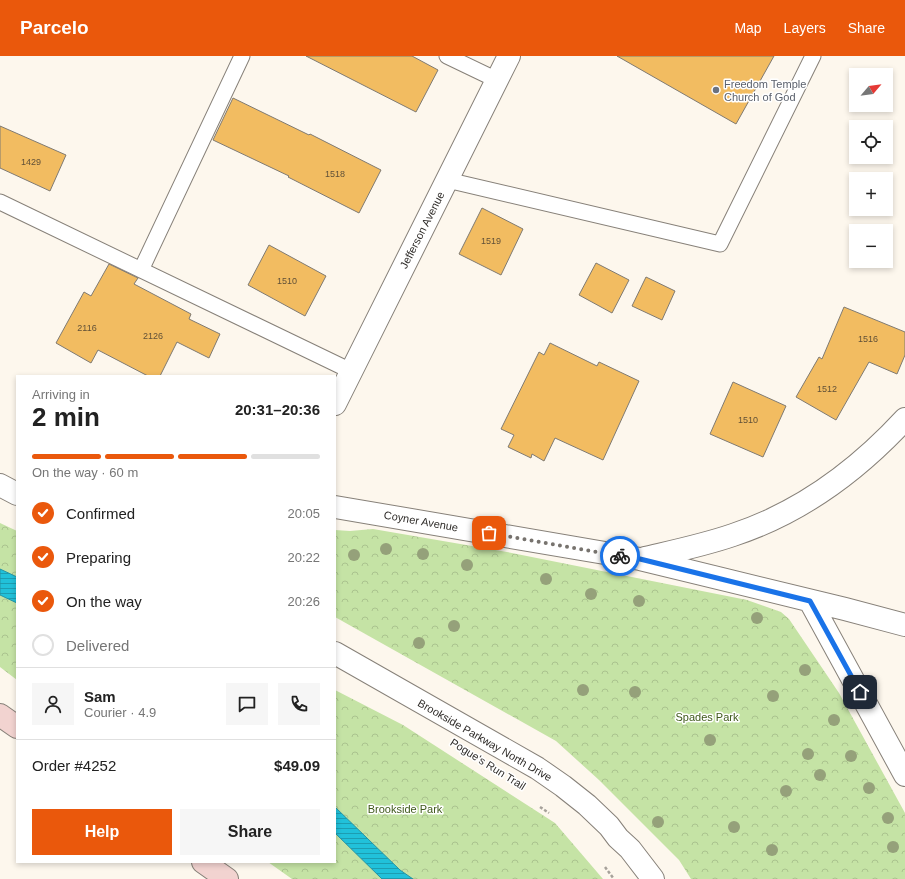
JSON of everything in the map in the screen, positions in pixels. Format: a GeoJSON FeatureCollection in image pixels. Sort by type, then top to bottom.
{"type":"FeatureCollection","features":[{"type":"Feature","properties":{"kind":"main road"},"geometry":{"type":"LineString","coordinates":[[0,715],[16,726]]}},
{"type":"Feature","properties":{"kind":"main road"},"geometry":{"type":"LineString","coordinates":[[204,863],[227,879]]}},
{"type":"Feature","properties":{"kind":"street","name":"Jefferson Avenue"},"geometry":{"type":"LineString","coordinates":[[336,402],[509,56]]}},
{"type":"Feature","properties":{"kind":"street"},"geometry":{"type":"LineString","coordinates":[[640,559],[720,540],[788,512],[851,471],[884,442],[905,419]]}},
{"type":"Feature","properties":{"kind":"street","name":"Coyner Avenue"},"geometry":{"type":"LineString","coordinates":[[336,507],[640,559],[905,625]]}},
{"type":"Feature","properties":{"kind":"street"},"geometry":{"type":"LineString","coordinates":[[810,601],[905,776]]}},
{"type":"Feature","properties":{"kind":"street","name":"Brookside Parkway North Drive"},"geometry":{"type":"LineString","coordinates":[[336,654],[537,768],[563,786],[587,805],[609,826],[618,838],[630,849],[653,879]]}},
{"type":"Feature","properties":{"kind":"lane"},"geometry":{"type":"LineString","coordinates":[[141,270],[242,56]]}},
{"type":"Feature","properties":{"kind":"lane"},"geometry":{"type":"LineString","coordinates":[[447,56],[497,80]]}},
{"type":"Feature","properties":{"kind":"lane"},"geometry":{"type":"LineString","coordinates":[[447,180],[720,244],[813,56]]}},
{"type":"Feature","properties":{"kind":"lane"},"geometry":{"type":"LineString","coordinates":[[0,202],[351,371]]}},
{"type":"Feature","properties":{"kind":"path"},"geometry":{"type":"LineString","coordinates":[[539,806],[551,815]]}},
{"type":"Feature","properties":{"kind":"path"},"geometry":{"type":"LineString","coordinates":[[601,862],[614,879]]}},
{"type":"Feature","properties":{"kind":"green space"},"geometry":{"type":"Polygon","coordinates":[[[0,523],[16,531],[16,679],[0,667],[0,523]]]}},
{"type":"Feature","properties":{"kind":"green space","name":"Spades Park"},"geometry":{"type":"Polygon","coordinates":[[[373,529],[507,552],[747,600],[781,612],[789,619],[839,693],[905,813],[905,879],[691,879],[679,860],[599,780],[556,741],[336,618],[336,530],[350,531],[373,529]]]}},
{"type":"Feature","properties":{"kind":"green space","name":"Brookside Park"},"geometry":{"type":"Polygon","coordinates":[[[336,691],[403,725],[555,823],[603,879],[292,879],[269,863],[336,863],[336,691]]]}},
{"type":"Feature","properties":{"kind":"water"},"geometry":{"type":"Polygon","coordinates":[[[0,569],[16,577],[16,603],[0,595],[0,569]]]}},
{"type":"Feature","properties":{"kind":"water"},"geometry":{"type":"Polygon","coordinates":[[[336,808],[400,870],[413,879],[382,879],[336,834],[336,808]]]}},
{"type":"Feature","properties":{"kind":"building"},"geometry":{"type":"Polygon","coordinates":[[[306,56],[412,56],[438,70],[416,112],[306,56]]]}},
{"type":"Feature","properties":{"kind":"building","name":"Freedom Temple Church of God"},"geometry":{"type":"Polygon","coordinates":[[[617,56],[774,56],[736,124],[617,56]]]}},
{"type":"Feature","properties":{"kind":"building"},"geometry":{"type":"Polygon","coordinates":[[[233,98],[309,135],[310,134],[381,170],[359,213],[288,177],[289,176],[213,140],[233,98]]]}},
{"type":"Feature","properties":{"kind":"building"},"geometry":{"type":"Polygon","coordinates":[[[0,126],[66,155],[50,191],[0,168],[0,126]]]}},
{"type":"Feature","properties":{"kind":"building"},"geometry":{"type":"Polygon","coordinates":[[[482,208],[523,229],[501,275],[459,254],[482,208]]]}},
{"type":"Feature","properties":{"kind":"building"},"geometry":{"type":"Polygon","coordinates":[[[269,245],[326,276],[305,316],[248,285],[269,245]]]}},
{"type":"Feature","properties":{"kind":"building"},"geometry":{"type":"Polygon","coordinates":[[[596,263],[629,280],[612,313],[579,295],[596,263]]]}},
{"type":"Feature","properties":{"kind":"building"},"geometry":{"type":"Polygon","coordinates":[[[109,264],[138,278],[134,284],[191,314],[189,319],[220,334],[209,358],[177,342],[160,375],[146,375],[98,350],[91,363],[56,343],[84,292],[91,296],[109,264]]]}},
{"type":"Feature","properties":{"kind":"building"},"geometry":{"type":"Polygon","coordinates":[[[646,277],[675,291],[662,320],[632,306],[646,277]]]}},
{"type":"Feature","properties":{"kind":"building"},"geometry":{"type":"Polygon","coordinates":[[[844,307],[905,332],[905,355],[897,374],[869,362],[836,420],[796,397],[819,357],[822,359],[844,307]]]}},
{"type":"Feature","properties":{"kind":"building"},"geometry":{"type":"Polygon","coordinates":[[[550,343],[597,366],[599,362],[639,381],[603,460],[555,438],[544,461],[532,454],[531,458],[508,447],[514,435],[501,429],[539,352],[544,355],[550,343]]]}},
{"type":"Feature","properties":{"kind":"building"},"geometry":{"type":"Polygon","coordinates":[[[733,382],[786,406],[763,457],[710,434],[733,382]]]}},
{"type":"Feature","properties":{"kind":"way so far"},"geometry":{"type":"LineString","coordinates":[[489,533],[620,556]]}},
{"type":"Feature","properties":{"kind":"place","name":"Freedom Temple Church of God"},"geometry":{"type":"Point","coordinates":[716,90]}},
{"type":"Feature","properties":{"kind":"route"},"geometry":{"type":"LineString","coordinates":[[620,556],[640,559],[810,601],[860,692]]}}]}
